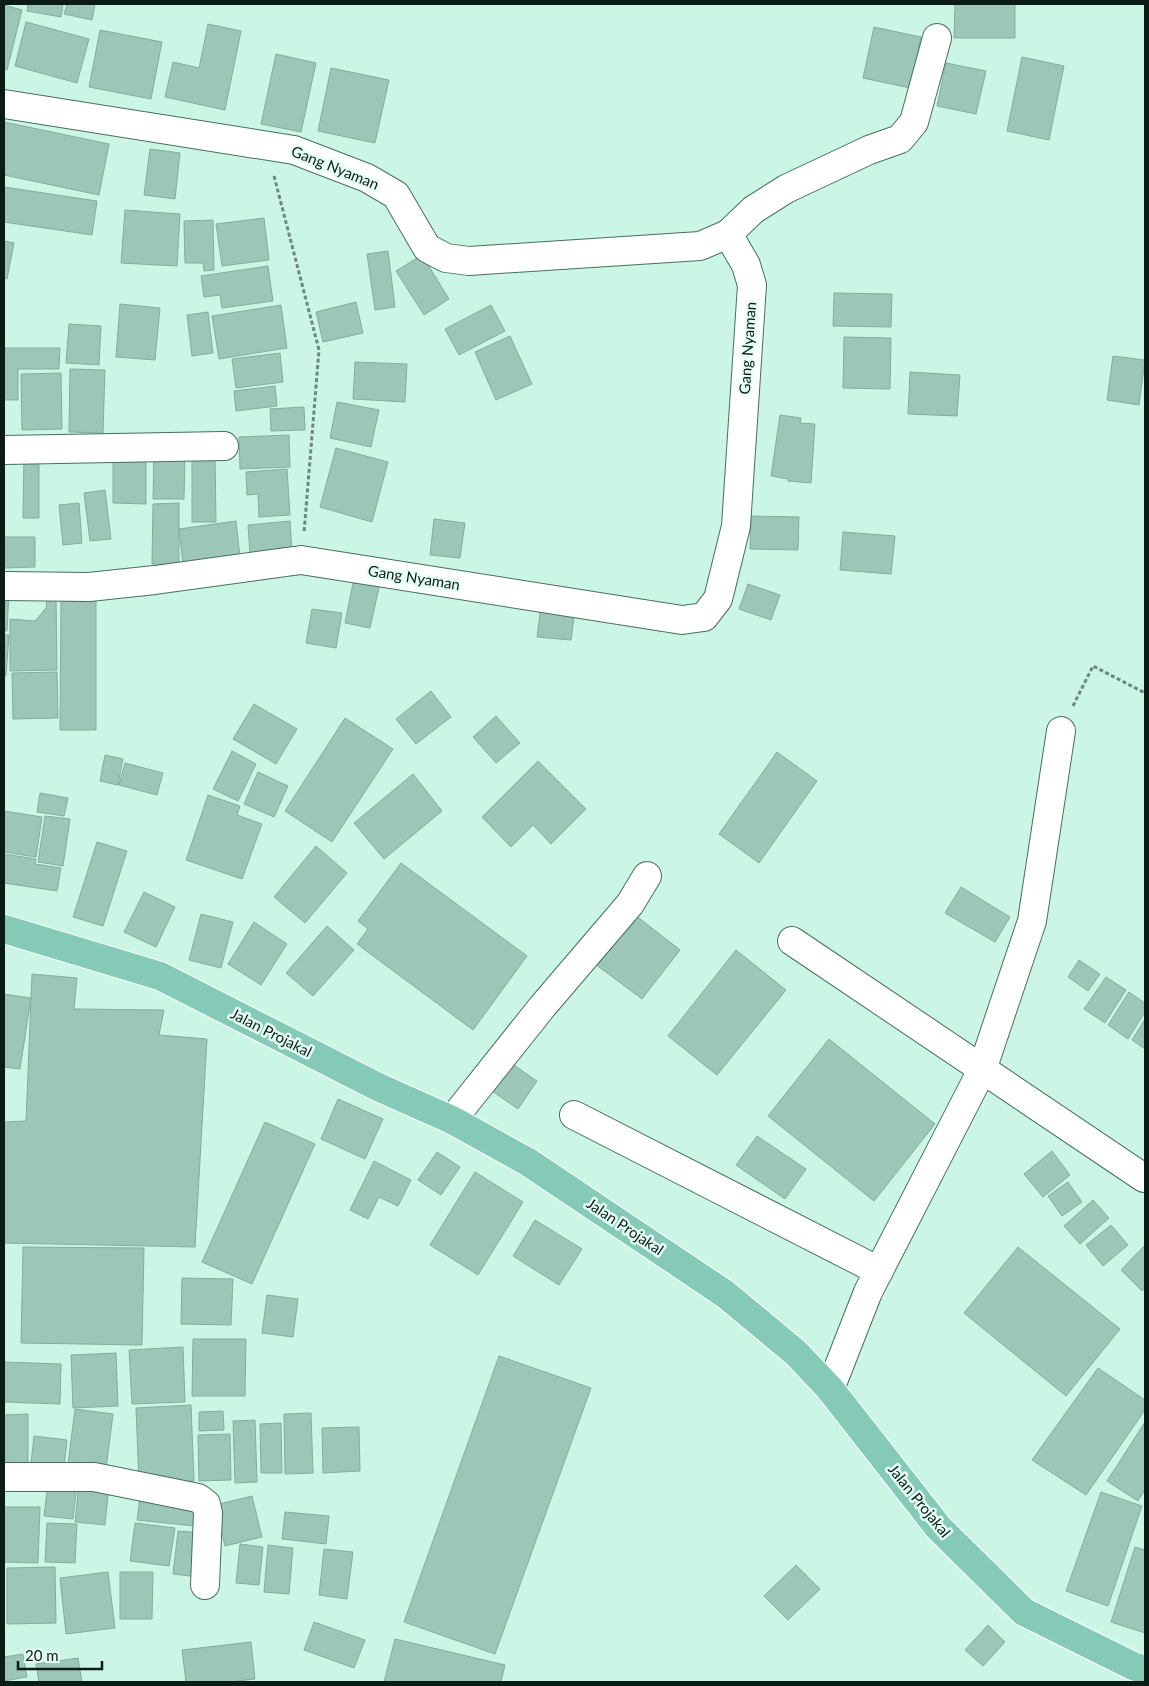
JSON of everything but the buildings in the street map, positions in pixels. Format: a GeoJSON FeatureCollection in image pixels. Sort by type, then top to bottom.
{"type":"FeatureCollection","features":[{"type":"Feature","properties":{"kind":"main road","name":"Jalan Projakal"},"geometry":{"type":"LineString","coordinates":[[4,930],[160,976],[378,1087],[452,1120],[528,1162],[725,1294],[796,1353],[830,1389],[938,1527],[1024,1612],[1133,1666],[1145,1670]]}},
{"type":"Feature","properties":{"kind":"street"},"geometry":{"type":"LineString","coordinates":[[728,234],[753,210],[786,189],[869,150],[900,139],[914,122],[937,38]]}},
{"type":"Feature","properties":{"kind":"street","name":"Gang Nyaman"},"geometry":{"type":"LineString","coordinates":[[4,104],[266,144],[294,150],[367,178],[396,195],[428,248],[446,258],[469,261],[700,246],[728,234],[746,265],[752,285],[736,526],[718,599],[704,617],[682,620],[302,560],[89,587],[4,586]]}},
{"type":"Feature","properties":{"kind":"street"},"geometry":{"type":"LineString","coordinates":[[4,450],[224,446]]}},
{"type":"Feature","properties":{"kind":"street"},"geometry":{"type":"LineString","coordinates":[[830,1389],[868,1292],[982,1070],[1032,921],[1060,731]]}},
{"type":"Feature","properties":{"kind":"street"},"geometry":{"type":"LineString","coordinates":[[452,1120],[542,1007],[630,904],[647,876]]}},
{"type":"Feature","properties":{"kind":"street"},"geometry":{"type":"LineString","coordinates":[[792,941],[1144,1178]]}},
{"type":"Feature","properties":{"kind":"street"},"geometry":{"type":"LineString","coordinates":[[574,1115],[879,1271]]}},
{"type":"Feature","properties":{"kind":"street"},"geometry":{"type":"LineString","coordinates":[[4,1477],[94,1477],[198,1498],[206,1504],[208,1513],[205,1585]]}},
{"type":"Feature","properties":{"kind":"path"},"geometry":{"type":"LineString","coordinates":[[266,144],[320,350],[302,560]]}},
{"type":"Feature","properties":{"kind":"path"},"geometry":{"type":"LineString","coordinates":[[1060,731],[1093,666],[1145,693]]}}]}
